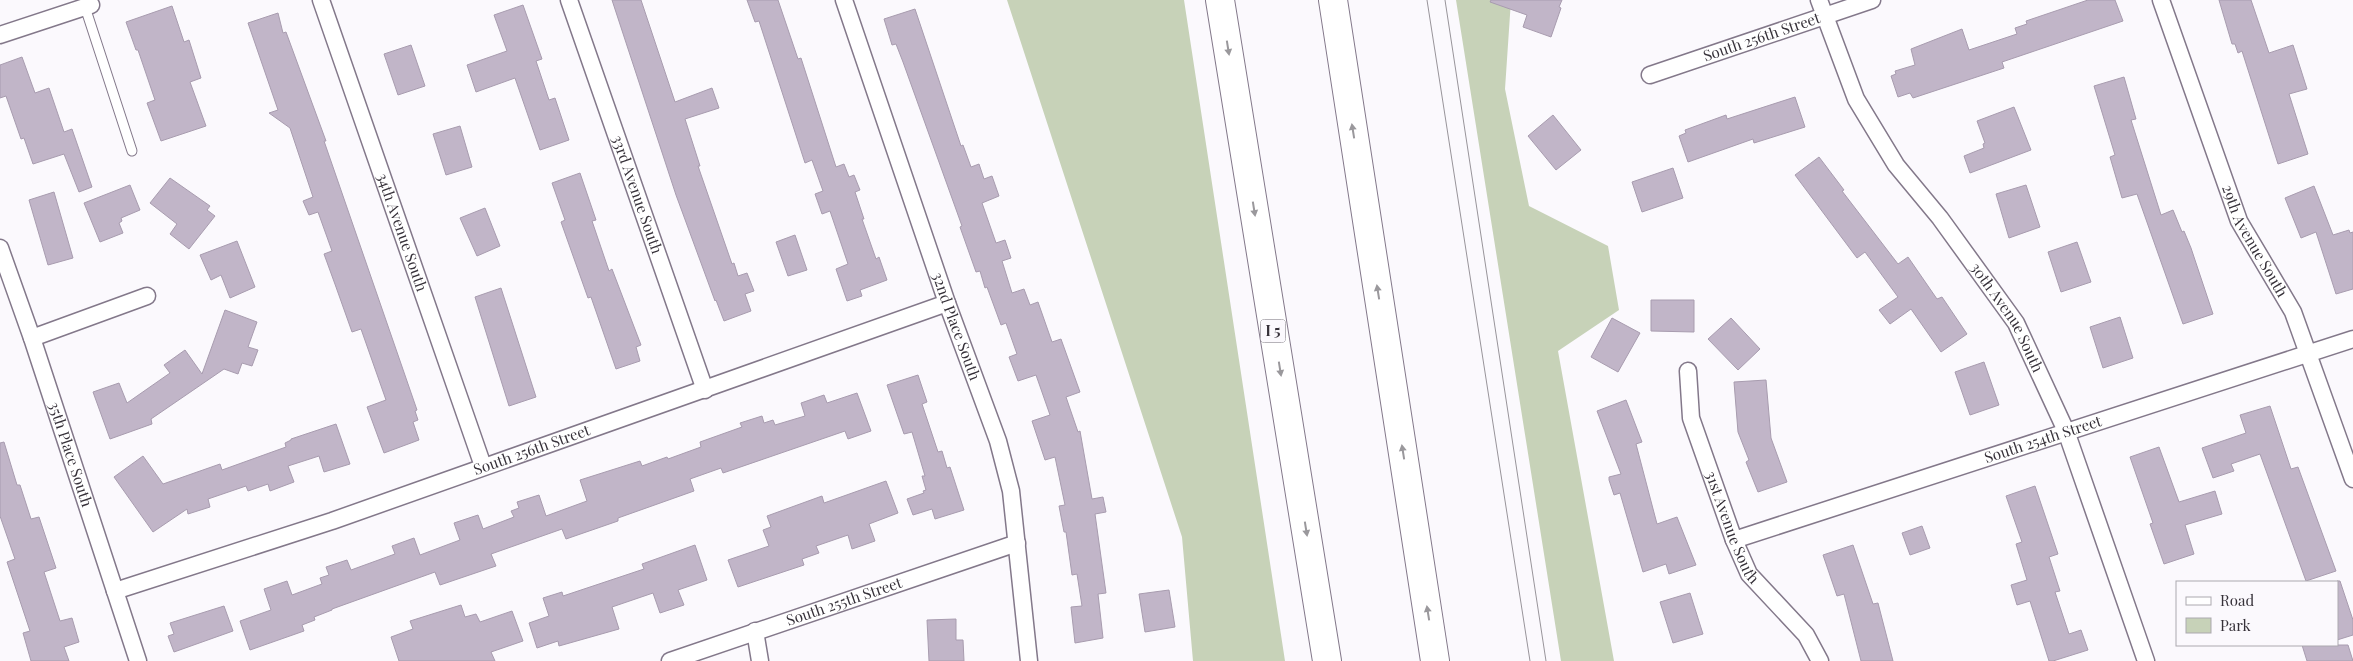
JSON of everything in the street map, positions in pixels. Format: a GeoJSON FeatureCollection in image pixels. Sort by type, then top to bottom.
{"type":"FeatureCollection","features":[{"type":"Feature","properties":{"kind":"highway","name":"I 5"},"geometry":{"type":"LineString","coordinates":[[1220,0],[1327,661]]}},
{"type":"Feature","properties":{"kind":"highway"},"geometry":{"type":"LineString","coordinates":[[1333,0],[1435,661]]}},
{"type":"Feature","properties":{"kind":"street","name":"34th Avenue South"},"geometry":{"type":"LineString","coordinates":[[321,0],[483,466]]}},
{"type":"Feature","properties":{"kind":"street","name":"33rd Avenue South"},"geometry":{"type":"LineString","coordinates":[[569,0],[705,390]]}},
{"type":"Feature","properties":{"kind":"street","name":"32nd Place South"},"geometry":{"type":"LineString","coordinates":[[844,0],[947,303],[998,440],[1011,491],[1029,661]]}},
{"type":"Feature","properties":{"kind":"street","name":"South 256th Street"},"geometry":{"type":"LineString","coordinates":[[1650,74],[1821,8],[1872,0]]}},
{"type":"Feature","properties":{"kind":"street","name":"29th Avenue South"},"geometry":{"type":"LineString","coordinates":[[2161,0],[2239,221],[2293,312],[2310,353],[2353,479]]}},
{"type":"Feature","properties":{"kind":"street"},"geometry":{"type":"LineString","coordinates":[[0,35],[88,6]]}},
{"type":"Feature","properties":{"kind":"street","name":"30th Avenue South"},"geometry":{"type":"LineString","coordinates":[[1821,8],[1856,99],[1896,165],[1940,218],[2016,323],[2066,431],[2146,661]]}},
{"type":"Feature","properties":{"kind":"street","name":"35th Place South"},"geometry":{"type":"LineString","coordinates":[[0,248],[32,338],[138,661]]}},
{"type":"Feature","properties":{"kind":"street"},"geometry":{"type":"LineString","coordinates":[[32,338],[147,296]]}},
{"type":"Feature","properties":{"kind":"street","name":"South 256th Street"},"geometry":{"type":"LineString","coordinates":[[115,591],[332,521],[947,303]]}},
{"type":"Feature","properties":{"kind":"street","name":"South 254th Street"},"geometry":{"type":"LineString","coordinates":[[1734,540],[2353,339]]}},
{"type":"Feature","properties":{"kind":"street","name":"31st Avenue South"},"geometry":{"type":"LineString","coordinates":[[1688,371],[1691,418],[1734,540],[1749,574],[1806,635],[1820,661]]}},
{"type":"Feature","properties":{"kind":"street","name":"South 255th Street"},"geometry":{"type":"LineString","coordinates":[[670,661],[1016,543]]}},
{"type":"Feature","properties":{"kind":"street"},"geometry":{"type":"LineString","coordinates":[[756,631],[760,661]]}},
{"type":"Feature","properties":{"kind":"lane"},"geometry":{"type":"LineString","coordinates":[[88,6],[132,150]]}},
{"type":"Feature","properties":{"kind":"green space"},"geometry":{"type":"Polygon","coordinates":[[[1007,0],[1184,0],[1285,661],[1193,661],[1182,537],[1007,0]]]}},
{"type":"Feature","properties":{"kind":"green space"},"geometry":{"type":"Polygon","coordinates":[[[1456,0],[1511,0],[1505,89],[1529,206],[1608,246],[1619,310],[1558,351],[1614,661],[1561,661],[1456,0]]]}},
{"type":"Feature","properties":{"kind":"building"},"geometry":{"type":"Polygon","coordinates":[[[612,0],[641,0],[675,102],[712,88],[719,108],[685,119],[700,166],[698,166],[732,264],[734,263],[738,276],[747,273],[754,291],[745,294],[751,311],[724,321],[715,301],[676,195],[612,0]]]}},
{"type":"Feature","properties":{"kind":"building"},"geometry":{"type":"Polygon","coordinates":[[[747,0],[778,0],[798,59],[801,58],[836,167],[844,164],[849,177],[854,175],[860,190],[855,192],[864,219],[862,219],[876,259],[879,257],[887,280],[860,290],[862,296],[847,301],[836,269],[848,264],[830,211],[822,214],[815,194],[823,191],[812,160],[805,163],[759,21],[755,22],[747,0]]]}},
{"type":"Feature","properties":{"kind":"building"},"geometry":{"type":"Polygon","coordinates":[[[1491,0],[1562,0],[1551,37],[1523,27],[1527,15],[1490,2],[1491,0]]]}},
{"type":"Feature","properties":{"kind":"building"},"geometry":{"type":"Polygon","coordinates":[[[2088,0],[2115,0],[2123,21],[2002,62],[2004,68],[1913,98],[1910,93],[1898,97],[1891,76],[1896,74],[1895,71],[1915,65],[1911,49],[1962,29],[1969,50],[2017,34],[2015,28],[2027,24],[2026,21],[2088,0]]]}},
{"type":"Feature","properties":{"kind":"building"},"geometry":{"type":"Polygon","coordinates":[[[2219,0],[2251,0],[2269,53],[2293,45],[2307,89],[2289,94],[2308,154],[2278,164],[2242,51],[2238,53],[2235,44],[2232,44],[2219,0]]]}},
{"type":"Feature","properties":{"kind":"building"},"geometry":{"type":"Polygon","coordinates":[[[523,5],[542,59],[536,61],[549,100],[555,98],[569,140],[540,150],[515,78],[476,92],[467,65],[507,51],[494,15],[523,5]]]}},
{"type":"Feature","properties":{"kind":"building"},"geometry":{"type":"Polygon","coordinates":[[[172,6],[184,42],[189,40],[201,78],[190,82],[206,126],[161,141],[147,103],[155,100],[126,22],[172,6]]]}},
{"type":"Feature","properties":{"kind":"building"},"geometry":{"type":"Polygon","coordinates":[[[915,9],[961,146],[963,145],[971,167],[979,164],[984,179],[992,176],[999,196],[982,203],[996,243],[1005,240],[1011,258],[1002,261],[1012,293],[1024,289],[1030,305],[1038,302],[1052,342],[1061,339],[1080,392],[1066,397],[1078,432],[1080,431],[1092,499],[1103,497],[1106,512],[1095,514],[1106,593],[1098,594],[1103,638],[1075,643],[1071,607],[1082,606],[1077,574],[1072,575],[1066,532],[1064,532],[1059,506],[1065,505],[1055,457],[1045,460],[1032,421],[1050,415],[1036,375],[1018,381],[1009,357],[1017,354],[1006,323],[1001,325],[987,287],[985,288],[980,271],[976,272],[960,227],[962,226],[903,62],[896,44],[892,45],[884,19],[915,9]]]}},
{"type":"Feature","properties":{"kind":"building"},"geometry":{"type":"Polygon","coordinates":[[[278,13],[283,33],[286,32],[326,141],[324,141],[417,410],[415,411],[418,420],[413,422],[419,440],[384,453],[367,407],[386,400],[361,329],[352,332],[324,254],[332,251],[318,212],[309,215],[303,201],[313,197],[290,128],[269,113],[278,110],[248,23],[278,13]]]}},
{"type":"Feature","properties":{"kind":"building"},"geometry":{"type":"Polygon","coordinates":[[[411,45],[425,86],[398,95],[384,54],[411,45]]]}},
{"type":"Feature","properties":{"kind":"building"},"geometry":{"type":"Polygon","coordinates":[[[22,57],[35,93],[49,88],[64,132],[72,129],[92,187],[79,192],[64,154],[33,164],[24,138],[21,139],[6,96],[0,98],[0,65],[22,57]]]}},
{"type":"Feature","properties":{"kind":"building"},"geometry":{"type":"Polygon","coordinates":[[[2124,77],[2136,119],[2131,120],[2161,215],[2173,210],[2191,248],[2213,314],[2183,324],[2137,194],[2122,198],[2110,157],[2115,155],[2094,86],[2124,77]]]}},
{"type":"Feature","properties":{"kind":"building"},"geometry":{"type":"Polygon","coordinates":[[[1795,97],[1805,127],[1754,143],[1753,139],[1688,162],[1679,136],[1686,133],[1685,130],[1726,115],[1727,119],[1795,97]]]}},
{"type":"Feature","properties":{"kind":"building"},"geometry":{"type":"Polygon","coordinates":[[[2014,107],[2031,150],[1970,173],[1964,156],[1984,148],[1983,144],[1985,143],[1977,121],[2014,107]]]}},
{"type":"Feature","properties":{"kind":"building"},"geometry":{"type":"Polygon","coordinates":[[[1553,115],[1581,150],[1556,170],[1528,136],[1553,115]]]}},
{"type":"Feature","properties":{"kind":"building"},"geometry":{"type":"Polygon","coordinates":[[[460,126],[472,167],[446,175],[433,134],[460,126]]]}},
{"type":"Feature","properties":{"kind":"building"},"geometry":{"type":"Polygon","coordinates":[[[1819,157],[1844,190],[1842,191],[1898,264],[1908,257],[1937,299],[1942,297],[1967,334],[1941,352],[1911,309],[1890,324],[1879,310],[1898,297],[1865,252],[1857,258],[1795,175],[1819,157]]]}},
{"type":"Feature","properties":{"kind":"building"},"geometry":{"type":"Polygon","coordinates":[[[1673,168],[1683,198],[1642,212],[1632,182],[1673,168]]]}},
{"type":"Feature","properties":{"kind":"building"},"geometry":{"type":"Polygon","coordinates":[[[580,173],[596,220],[592,221],[609,271],[612,269],[641,345],[636,347],[640,361],[616,369],[591,297],[588,298],[561,222],[565,220],[552,183],[580,173]]]}},
{"type":"Feature","properties":{"kind":"building"},"geometry":{"type":"Polygon","coordinates":[[[170,178],[210,206],[207,210],[215,216],[189,249],[170,234],[177,224],[150,203],[170,178]]]}},
{"type":"Feature","properties":{"kind":"building"},"geometry":{"type":"Polygon","coordinates":[[[130,185],[140,210],[121,218],[122,221],[119,223],[123,233],[100,242],[84,203],[130,185]]]}},
{"type":"Feature","properties":{"kind":"building"},"geometry":{"type":"Polygon","coordinates":[[[2026,185],[2040,227],[2009,238],[1996,194],[2026,185]]]}},
{"type":"Feature","properties":{"kind":"building"},"geometry":{"type":"Polygon","coordinates":[[[2314,186],[2333,235],[2349,230],[2350,233],[2353,232],[2353,289],[2336,294],[2316,232],[2301,238],[2285,198],[2314,186]]]}},
{"type":"Feature","properties":{"kind":"building"},"geometry":{"type":"Polygon","coordinates":[[[54,192],[73,258],[48,265],[29,200],[54,192]]]}},
{"type":"Feature","properties":{"kind":"building"},"geometry":{"type":"Polygon","coordinates":[[[485,208],[500,246],[477,256],[460,218],[485,208]]]}},
{"type":"Feature","properties":{"kind":"building"},"geometry":{"type":"Polygon","coordinates":[[[795,235],[807,270],[788,276],[776,242],[795,235]]]}},
{"type":"Feature","properties":{"kind":"building"},"geometry":{"type":"Polygon","coordinates":[[[237,241],[255,287],[230,298],[221,275],[211,280],[200,255],[237,241]]]}},
{"type":"Feature","properties":{"kind":"building"},"geometry":{"type":"Polygon","coordinates":[[[2077,242],[2091,282],[2061,292],[2048,252],[2077,242]]]}},
{"type":"Feature","properties":{"kind":"building"},"geometry":{"type":"Polygon","coordinates":[[[501,288],[536,397],[509,406],[475,297],[501,288]]]}},
{"type":"Feature","properties":{"kind":"building"},"geometry":{"type":"Polygon","coordinates":[[[1651,300],[1694,300],[1694,332],[1651,331],[1651,300]]]}},
{"type":"Feature","properties":{"kind":"building"},"geometry":{"type":"Polygon","coordinates":[[[225,310],[257,322],[248,347],[258,350],[252,366],[242,363],[238,374],[224,369],[151,419],[152,424],[110,439],[93,392],[119,383],[127,403],[170,373],[164,365],[185,350],[202,374],[225,310]]]}},
{"type":"Feature","properties":{"kind":"building"},"geometry":{"type":"Polygon","coordinates":[[[2120,317],[2133,358],[2103,368],[2090,327],[2120,317]]]}},
{"type":"Feature","properties":{"kind":"building"},"geometry":{"type":"Polygon","coordinates":[[[1612,318],[1640,333],[1618,372],[1591,357],[1612,318]]]}},
{"type":"Feature","properties":{"kind":"building"},"geometry":{"type":"Polygon","coordinates":[[[1731,318],[1760,349],[1738,370],[1708,339],[1731,318]]]}},
{"type":"Feature","properties":{"kind":"building"},"geometry":{"type":"Polygon","coordinates":[[[1984,362],[1999,405],[1970,415],[1955,372],[1984,362]]]}},
{"type":"Feature","properties":{"kind":"building"},"geometry":{"type":"Polygon","coordinates":[[[918,375],[927,402],[922,404],[938,452],[942,451],[947,468],[950,467],[964,510],[935,519],[932,509],[913,515],[907,499],[924,493],[923,491],[926,490],[922,476],[925,476],[912,432],[904,434],[887,385],[918,375]]]}},
{"type":"Feature","properties":{"kind":"building"},"geometry":{"type":"Polygon","coordinates":[[[1766,380],[1771,438],[1787,482],[1758,492],[1746,462],[1749,460],[1738,432],[1734,382],[1766,380]]]}},
{"type":"Feature","properties":{"kind":"building"},"geometry":{"type":"Polygon","coordinates":[[[857,393],[871,431],[848,439],[845,431],[723,473],[721,468],[690,479],[694,491],[618,518],[618,521],[566,539],[562,529],[491,554],[496,566],[440,585],[435,572],[332,609],[314,617],[315,620],[302,625],[304,631],[250,650],[240,621],[271,610],[264,589],[287,581],[292,595],[322,584],[320,578],[329,575],[326,567],[347,560],[351,570],[395,554],[392,546],[414,538],[420,555],[460,540],[454,523],[478,515],[483,529],[514,517],[511,511],[519,508],[517,502],[539,495],[546,516],[587,501],[580,480],[640,461],[642,466],[667,457],[668,459],[701,447],[700,442],[742,427],[740,423],[762,416],[764,423],[773,420],[775,425],[805,416],[801,403],[824,395],[827,403],[857,393]]]}},
{"type":"Feature","properties":{"kind":"building"},"geometry":{"type":"Polygon","coordinates":[[[1626,400],[1642,442],[1636,444],[1657,524],[1677,517],[1696,565],[1669,574],[1666,564],[1643,572],[1620,493],[1614,495],[1609,480],[1609,477],[1621,474],[1597,411],[1626,400]]]}},
{"type":"Feature","properties":{"kind":"building"},"geometry":{"type":"Polygon","coordinates":[[[2270,406],[2291,469],[2298,467],[2336,571],[2306,581],[2260,454],[2231,464],[2234,471],[2213,478],[2202,448],[2246,433],[2240,415],[2270,406]]]}},
{"type":"Feature","properties":{"kind":"building"},"geometry":{"type":"Polygon","coordinates":[[[336,424],[350,464],[324,472],[319,456],[288,466],[294,482],[270,491],[268,484],[248,491],[246,486],[208,499],[210,507],[188,514],[187,509],[153,532],[114,477],[143,456],[163,484],[220,464],[222,470],[286,447],[285,443],[291,439],[336,424]]]}},
{"type":"Feature","properties":{"kind":"building"},"geometry":{"type":"Polygon","coordinates":[[[4,442],[17,485],[20,485],[31,519],[39,517],[56,568],[44,572],[60,621],[72,618],[79,642],[64,647],[69,661],[31,661],[23,633],[30,631],[7,562],[15,559],[0,516],[0,443],[4,442]]]}},
{"type":"Feature","properties":{"kind":"building"},"geometry":{"type":"Polygon","coordinates":[[[2159,447],[2179,502],[2215,491],[2222,514],[2185,525],[2194,554],[2164,564],[2150,524],[2153,523],[2130,457],[2159,447]]]}},
{"type":"Feature","properties":{"kind":"building"},"geometry":{"type":"Polygon","coordinates":[[[886,481],[898,513],[869,524],[875,541],[852,549],[848,535],[816,546],[819,553],[802,559],[804,565],[738,587],[728,560],[769,546],[763,530],[771,527],[767,516],[822,496],[824,503],[886,481]]]}},
{"type":"Feature","properties":{"kind":"building"},"geometry":{"type":"Polygon","coordinates":[[[2035,486],[2058,554],[2049,557],[2060,591],[2055,592],[2069,634],[2081,630],[2088,650],[2053,661],[2049,661],[2030,601],[2017,605],[2011,585],[2027,580],[2016,544],[2022,542],[2006,496],[2035,486]]]}},
{"type":"Feature","properties":{"kind":"building"},"geometry":{"type":"Polygon","coordinates":[[[1922,526],[1930,548],[1910,555],[1902,533],[1922,526]]]}},
{"type":"Feature","properties":{"kind":"building"},"geometry":{"type":"Polygon","coordinates":[[[695,545],[707,580],[678,590],[684,605],[660,613],[653,593],[612,607],[619,629],[559,646],[558,641],[537,648],[529,623],[549,616],[543,598],[562,592],[563,596],[644,569],[642,564],[695,545]]]}},
{"type":"Feature","properties":{"kind":"building"},"geometry":{"type":"Polygon","coordinates":[[[1853,545],[1873,604],[1878,603],[1893,661],[1861,661],[1844,594],[1837,596],[1823,555],[1853,545]]]}},
{"type":"Feature","properties":{"kind":"building"},"geometry":{"type":"Polygon","coordinates":[[[2338,581],[2340,581],[2353,620],[2353,635],[2338,640],[2338,581]]]}},
{"type":"Feature","properties":{"kind":"building"},"geometry":{"type":"Polygon","coordinates":[[[1169,590],[1175,627],[1145,632],[1139,594],[1169,590]]]}},
{"type":"Feature","properties":{"kind":"building"},"geometry":{"type":"Polygon","coordinates":[[[1690,593],[1703,634],[1673,643],[1660,602],[1690,593]]]}},
{"type":"Feature","properties":{"kind":"building"},"geometry":{"type":"Polygon","coordinates":[[[461,605],[465,617],[476,614],[480,622],[512,611],[523,641],[491,652],[495,661],[399,661],[391,637],[413,629],[410,621],[461,605]]]}},
{"type":"Feature","properties":{"kind":"building"},"geometry":{"type":"Polygon","coordinates":[[[224,606],[233,631],[174,652],[168,636],[174,634],[170,623],[224,606]]]}},
{"type":"Feature","properties":{"kind":"building"},"geometry":{"type":"Polygon","coordinates":[[[956,619],[956,640],[963,640],[964,661],[929,661],[927,620],[956,619]]]}},
{"type":"Feature","properties":{"kind":"building"},"geometry":{"type":"Polygon","coordinates":[[[2348,645],[2353,661],[2307,661],[2302,646],[2348,645]]]}},
{"type":"Feature","properties":{"kind":"tram line"},"geometry":{"type":"LineString","coordinates":[[1427,0],[1530,661]]}},
{"type":"Feature","properties":{"kind":"tram line"},"geometry":{"type":"LineString","coordinates":[[1445,0],[1546,661]]}}]}
